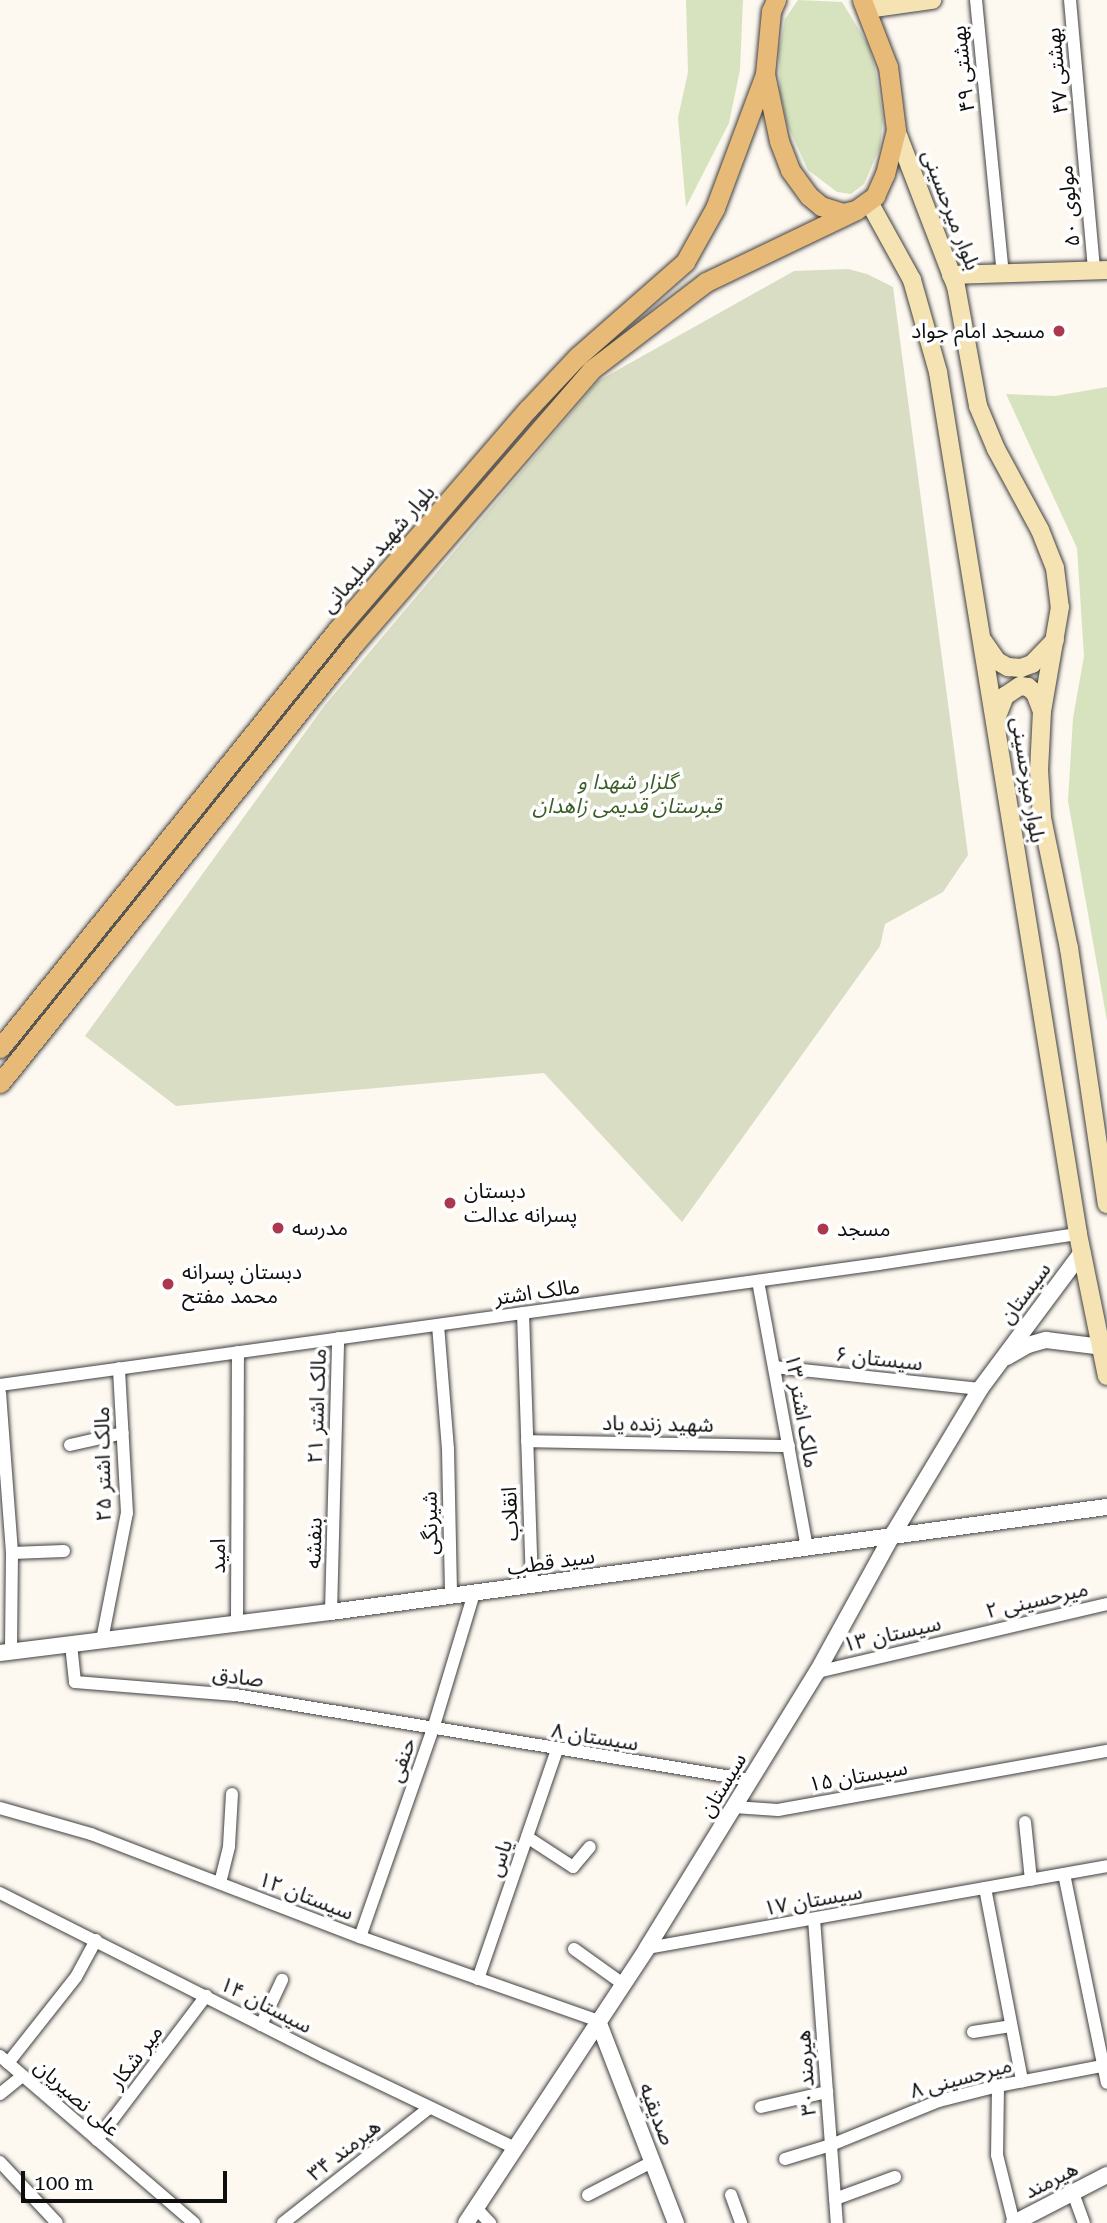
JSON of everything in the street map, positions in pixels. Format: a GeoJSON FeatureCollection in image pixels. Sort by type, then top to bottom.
{"type":"FeatureCollection","features":[{"type":"Feature","properties":{"kind":"main road"},"geometry":{"type":"LineString","coordinates":[[0,1083],[354,644],[591,370],[706,282],[863,206],[885,174],[896,130],[888,67],[865,4],[932,0]]}},
{"type":"Feature","properties":{"kind":"main road"},"geometry":{"type":"LineString","coordinates":[[773,4],[765,74],[774,124],[798,184],[821,206],[843,213],[863,206]]}},
{"type":"Feature","properties":{"kind":"main road","name":"بلوار شهید سلیمانی"},"geometry":{"type":"LineString","coordinates":[[0,1048],[337,630],[528,410],[577,357],[685,262],[715,208],[765,74]]}},
{"type":"Feature","properties":{"kind":"main road","name":"بلوار میرحسینی"},"geometry":{"type":"LineString","coordinates":[[896,130],[956,286],[978,406],[996,449],[1040,530],[1055,568],[1060,607],[1057,637],[1042,711],[1039,770],[1042,818],[1069,948],[1107,1204]]}},
{"type":"Feature","properties":{"kind":"main road","name":"بلوار میرحسینی"},"geometry":{"type":"LineString","coordinates":[[863,206],[912,281],[923,310],[937,372],[1078,1234],[1107,1376]]}},
{"type":"Feature","properties":{"kind":"main road"},"geometry":{"type":"LineString","coordinates":[[951,275],[1101,270]]}},
{"type":"Feature","properties":{"kind":"main road"},"geometry":{"type":"LineString","coordinates":[[981,638],[997,661],[1008,667],[1021,668],[1043,655],[1057,637]]}},
{"type":"Feature","properties":{"kind":"main road"},"geometry":{"type":"LineString","coordinates":[[995,721],[1005,696],[1020,686],[1028,687],[1035,693],[1042,711]]}},
{"type":"Feature","properties":{"kind":"main road"},"geometry":{"type":"LineString","coordinates":[[1090,1088],[1107,1103]]}},
{"type":"Feature","properties":{"kind":"street","name":"بهشتی ۴۹"},"geometry":{"type":"LineString","coordinates":[[976,0],[1003,273]]}},
{"type":"Feature","properties":{"kind":"street","name":"بهشتی ۴۷"},"geometry":{"type":"LineString","coordinates":[[1070,0],[1082,139]]}},
{"type":"Feature","properties":{"kind":"street","name":"مولوی ۵۰"},"geometry":{"type":"LineString","coordinates":[[1082,139],[1101,270]]}},
{"type":"Feature","properties":{"kind":"street","name":"مالک اشتر"},"geometry":{"type":"LineString","coordinates":[[0,1385],[758,1281],[1078,1234]]}},
{"type":"Feature","properties":{"kind":"street","name":"سیستان"},"geometry":{"type":"LineString","coordinates":[[466,2223],[647,1948],[734,1807],[817,1672],[893,1534],[980,1389],[1082,1252]]}},
{"type":"Feature","properties":{"kind":"street","name":"مالک اشتر ۱۳"},"geometry":{"type":"LineString","coordinates":[[758,1281],[807,1549]]}},
{"type":"Feature","properties":{"kind":"street","name":"انقلاب"},"geometry":{"type":"LineString","coordinates":[[523,1313],[532,1585]]}},
{"type":"Feature","properties":{"kind":"street","name":"شیرنگی"},"geometry":{"type":"LineString","coordinates":[[438,1325],[448,1449],[451,1596]]}},
{"type":"Feature","properties":{"kind":"street","name":"مالک اشتر ۲۱"},"geometry":{"type":"LineString","coordinates":[[335,1475],[338,1338]]}},
{"type":"Feature","properties":{"kind":"street","name":"سیستان"},"geometry":{"type":"LineString","coordinates":[[1002,1360],[1028,1345],[1045,1340],[1102,1347]]}},
{"type":"Feature","properties":{"kind":"street","name":"امید"},"geometry":{"type":"LineString","coordinates":[[237,1623],[238,1352]]}},
{"type":"Feature","properties":{"kind":"street","name":"سیستان ۶"},"geometry":{"type":"LineString","coordinates":[[774,1367],[980,1389]]}},
{"type":"Feature","properties":{"kind":"street","name":"مالک اشتر ۲۵"},"geometry":{"type":"LineString","coordinates":[[102,1640],[127,1513],[119,1368]]}},
{"type":"Feature","properties":{"kind":"street"},"geometry":{"type":"LineString","coordinates":[[0,1393],[12,1553],[6,1652]]}},
{"type":"Feature","properties":{"kind":"street"},"geometry":{"type":"LineString","coordinates":[[70,1445],[122,1433]]}},
{"type":"Feature","properties":{"kind":"street","name":"شهید زنده یاد"},"geometry":{"type":"LineString","coordinates":[[527,1441],[789,1446]]}},
{"type":"Feature","properties":{"kind":"street","name":"بنفشه"},"geometry":{"type":"LineString","coordinates":[[331,1612],[335,1475]]}},
{"type":"Feature","properties":{"kind":"street","name":"سید قطب"},"geometry":{"type":"LineString","coordinates":[[6,1652],[331,1612],[1107,1507]]}},
{"type":"Feature","properties":{"kind":"street"},"geometry":{"type":"LineString","coordinates":[[12,1553],[64,1551]]}},
{"type":"Feature","properties":{"kind":"street","name":"حنفی"},"geometry":{"type":"LineString","coordinates":[[360,1937],[433,1729],[474,1593]]}},
{"type":"Feature","properties":{"kind":"street","name":"میرحسینی ۲"},"geometry":{"type":"LineString","coordinates":[[976,1635],[1107,1604]]}},
{"type":"Feature","properties":{"kind":"street","name":"سیستان ۱۳"},"geometry":{"type":"LineString","coordinates":[[817,1672],[976,1635]]}},
{"type":"Feature","properties":{"kind":"street","name":"صادق"},"geometry":{"type":"LineString","coordinates":[[71,1644],[75,1682],[235,1695],[433,1729]]}},
{"type":"Feature","properties":{"kind":"street","name":"سیستان ۸"},"geometry":{"type":"LineString","coordinates":[[433,1729],[750,1780]]}},
{"type":"Feature","properties":{"kind":"street","name":"یاس"},"geometry":{"type":"LineString","coordinates":[[478,1979],[557,1750]]}},
{"type":"Feature","properties":{"kind":"street","name":"سیستان ۱۵"},"geometry":{"type":"LineString","coordinates":[[734,1807],[778,1810],[1107,1751]]}},
{"type":"Feature","properties":{"kind":"street"},"geometry":{"type":"LineString","coordinates":[[220,1883],[229,1846],[232,1794]]}},
{"type":"Feature","properties":{"kind":"street","name":"سیستان ۱۲"},"geometry":{"type":"LineString","coordinates":[[0,1808],[91,1834],[360,1937],[598,2021]]}},
{"type":"Feature","properties":{"kind":"street"},"geometry":{"type":"LineString","coordinates":[[1025,1822],[1031,1880]]}},
{"type":"Feature","properties":{"kind":"street"},"geometry":{"type":"LineString","coordinates":[[527,1836],[573,1867],[590,1847]]}},
{"type":"Feature","properties":{"kind":"street","name":"سیستان ۱۷"},"geometry":{"type":"LineString","coordinates":[[647,1948],[1107,1866]]}},
{"type":"Feature","properties":{"kind":"street"},"geometry":{"type":"LineString","coordinates":[[1064,1874],[1107,2083]]}},
{"type":"Feature","properties":{"kind":"street"},"geometry":{"type":"LineString","coordinates":[[985,1888],[1022,2081]]}},
{"type":"Feature","properties":{"kind":"street","name":"سیستان ۱۴"},"geometry":{"type":"LineString","coordinates":[[0,1893],[261,2025],[515,2148]]}},
{"type":"Feature","properties":{"kind":"street","name":"هیرمند ۳۰"},"geometry":{"type":"LineString","coordinates":[[814,1919],[835,2199],[834,2222]]}},
{"type":"Feature","properties":{"kind":"street"},"geometry":{"type":"LineString","coordinates":[[4,2060],[76,1977],[96,1940]]}},
{"type":"Feature","properties":{"kind":"street"},"geometry":{"type":"LineString","coordinates":[[574,1949],[623,1984]]}},
{"type":"Feature","properties":{"kind":"street"},"geometry":{"type":"LineString","coordinates":[[261,2025],[282,1980]]}},
{"type":"Feature","properties":{"kind":"street","name":"میر شکار"},"geometry":{"type":"LineString","coordinates":[[96,2140],[205,1996]]}},
{"type":"Feature","properties":{"kind":"street","name":"صدیقیه"},"geometry":{"type":"LineString","coordinates":[[598,2021],[676,2223]]}},
{"type":"Feature","properties":{"kind":"street"},"geometry":{"type":"LineString","coordinates":[[972,2032],[1011,2026]]}},
{"type":"Feature","properties":{"kind":"street","name":"علی نصیریان"},"geometry":{"type":"LineString","coordinates":[[4,2060],[194,2223]]}},
{"type":"Feature","properties":{"kind":"street","name":"میرحسینی ۸"},"geometry":{"type":"LineString","coordinates":[[785,2159],[831,2145],[939,2101],[998,2086],[1105,2066]]}},
{"type":"Feature","properties":{"kind":"street"},"geometry":{"type":"LineString","coordinates":[[0,2094],[22,2076]]}},
{"type":"Feature","properties":{"kind":"street"},"geometry":{"type":"LineString","coordinates":[[998,2086],[997,2155],[1014,2223]]}},
{"type":"Feature","properties":{"kind":"street"},"geometry":{"type":"LineString","coordinates":[[761,2107],[827,2092]]}},
{"type":"Feature","properties":{"kind":"street","name":"هیرمند ۳۴"},"geometry":{"type":"LineString","coordinates":[[284,2223],[429,2108]]}},
{"type":"Feature","properties":{"kind":"street"},"geometry":{"type":"LineString","coordinates":[[0,2162],[57,2223]]}},
{"type":"Feature","properties":{"kind":"street"},"geometry":{"type":"LineString","coordinates":[[588,2195],[652,2162]]}},
{"type":"Feature","properties":{"kind":"street","name":"هیرمند"},"geometry":{"type":"LineString","coordinates":[[1014,2223],[1107,2175]]}},
{"type":"Feature","properties":{"kind":"street"},"geometry":{"type":"LineString","coordinates":[[835,2199],[895,2177]]}},
{"type":"Feature","properties":{"kind":"street"},"geometry":{"type":"LineString","coordinates":[[1073,2193],[1084,2223]]}},
{"type":"Feature","properties":{"kind":"street"},"geometry":{"type":"LineString","coordinates":[[731,2195],[741,2223]]}},
{"type":"Feature","properties":{"kind":"street"},"geometry":{"type":"LineString","coordinates":[[476,2208],[490,2223]]}},
{"type":"Feature","properties":{"kind":"green space"},"geometry":{"type":"Polygon","coordinates":[[[686,0],[743,0],[740,70],[729,123],[686,207],[678,118],[688,72],[686,0]]]}},
{"type":"Feature","properties":{"kind":"green space"},"geometry":{"type":"Polygon","coordinates":[[[798,0],[842,2],[868,44],[875,68],[883,119],[880,147],[864,184],[851,194],[837,192],[808,170],[787,124],[780,91],[779,51],[785,19],[798,0]]]}},
{"type":"Feature","properties":{"kind":"green space","name":"گلزار شهدا و قبرستان قدیمی زاهدان"},"geometry":{"type":"Polygon","coordinates":[[[848,269],[867,274],[893,287],[968,855],[943,892],[885,924],[880,946],[682,1222],[544,1073],[176,1106],[85,1036],[325,705],[598,381],[794,271],[848,269]]]}},
{"type":"Feature","properties":{"kind":"green space"},"geometry":{"type":"Polygon","coordinates":[[[1107,387],[1107,1021],[1068,801],[1073,718],[1084,656],[1077,548],[1006,394],[1055,396],[1107,387]]]}},
{"type":"Feature","properties":{"kind":"place","name":"مسجد امام جواد"},"geometry":{"type":"Point","coordinates":[1059,331]}},
{"type":"Feature","properties":{"kind":"place","name":"دبستان پسرانه عدالت"},"geometry":{"type":"Point","coordinates":[450,1203]}},
{"type":"Feature","properties":{"kind":"place","name":"مدرسه"},"geometry":{"type":"Point","coordinates":[278,1228]}},
{"type":"Feature","properties":{"kind":"place","name":"مسجد"},"geometry":{"type":"Point","coordinates":[823,1229]}},
{"type":"Feature","properties":{"kind":"place","name":"دبستان پسرانه محمد مفتح"},"geometry":{"type":"Point","coordinates":[168,1284]}}]}
